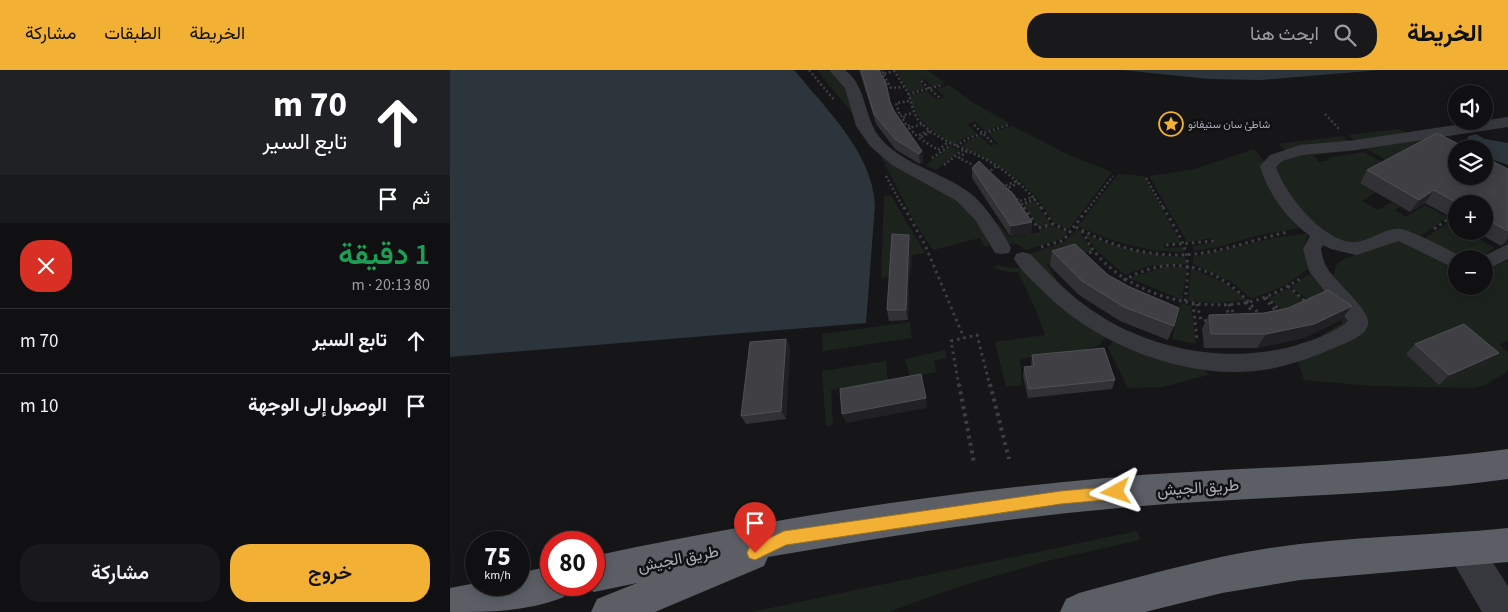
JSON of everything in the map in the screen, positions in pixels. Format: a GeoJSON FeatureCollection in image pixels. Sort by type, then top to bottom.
{"type":"FeatureCollection","features":[{"type":"Feature","properties":{"kind":"highway","name":"طريق الجيش"},"geometry":{"type":"LineString","coordinates":[[605,572],[784,538],[1061,497],[1243,484],[1330,481],[1476,469],[1508,464]]}},
{"type":"Feature","properties":{"kind":"highway"},"geometry":{"type":"LineString","coordinates":[[610,612],[658,591],[724,567],[784,538]]}},
{"type":"Feature","properties":{"kind":"highway"},"geometry":{"type":"LineString","coordinates":[[1079,612],[1164,588],[1270,566],[1367,555],[1465,550],[1508,545]]}},
{"type":"Feature","properties":{"kind":"highway"},"geometry":{"type":"LineString","coordinates":[[450,607],[540,587]]}},
{"type":"Feature","properties":{"kind":"street"},"geometry":{"type":"LineString","coordinates":[[836,70],[846,78],[854,90],[864,125],[880,147],[907,167],[965,198],[986,221],[1002,248],[998,256],[1004,263],[1017,263],[1023,256],[1065,301],[1087,318],[1149,348],[1181,356],[1216,361],[1244,362],[1289,357],[1353,329],[1358,321],[1356,317],[1321,272],[1312,248],[1316,232]]}},
{"type":"Feature","properties":{"kind":"street"},"geometry":{"type":"LineString","coordinates":[[1349,248],[1326,240],[1283,197],[1272,182],[1268,166],[1276,158],[1300,150],[1356,145],[1508,122]]}},
{"type":"Feature","properties":{"kind":"street"},"geometry":{"type":"LineString","coordinates":[[1321,272],[1341,252],[1349,248],[1364,247],[1396,235],[1405,236],[1448,258]]}},
{"type":"Feature","properties":{"kind":"street"},"geometry":{"type":"LineString","coordinates":[[1493,259],[1508,250]]}},
{"type":"Feature","properties":{"kind":"street"},"geometry":{"type":"LineString","coordinates":[[1465,550],[1503,612]]}},
{"type":"Feature","properties":{"kind":"path"},"geometry":{"type":"LineString","coordinates":[[809,70],[839,106]]}},
{"type":"Feature","properties":{"kind":"path"},"geometry":{"type":"LineString","coordinates":[[879,70],[881,73],[893,70]]}},
{"type":"Feature","properties":{"kind":"path"},"geometry":{"type":"LineString","coordinates":[[893,70],[908,94],[914,114],[930,132],[949,144],[998,167],[1035,198],[1054,224],[1071,232]]}},
{"type":"Feature","properties":{"kind":"path"},"geometry":{"type":"LineString","coordinates":[[893,70],[883,74],[891,88],[904,87]]}},
{"type":"Feature","properties":{"kind":"path"},"geometry":{"type":"LineString","coordinates":[[921,81],[940,98]]}},
{"type":"Feature","properties":{"kind":"path"},"geometry":{"type":"LineString","coordinates":[[908,94],[943,85]]}},
{"type":"Feature","properties":{"kind":"path"},"geometry":{"type":"LineString","coordinates":[[909,101],[896,103],[900,116],[914,114]]}},
{"type":"Feature","properties":{"kind":"path"},"geometry":{"type":"LineString","coordinates":[[914,114],[902,118],[907,126],[921,123]]}},
{"type":"Feature","properties":{"kind":"path"},"geometry":{"type":"LineString","coordinates":[[1325,114],[1356,145]]}},
{"type":"Feature","properties":{"kind":"path"},"geometry":{"type":"LineString","coordinates":[[921,123],[909,128],[917,136],[930,132]]}},
{"type":"Feature","properties":{"kind":"path"},"geometry":{"type":"LineString","coordinates":[[974,125],[994,144]]}},
{"type":"Feature","properties":{"kind":"path"},"geometry":{"type":"LineString","coordinates":[[956,147],[965,140],[1008,125]]}},
{"type":"Feature","properties":{"kind":"path"},"geometry":{"type":"LineString","coordinates":[[930,132],[919,138],[938,150],[949,144]]}},
{"type":"Feature","properties":{"kind":"path"},"geometry":{"type":"LineString","coordinates":[[930,160],[949,144]]}},
{"type":"Feature","properties":{"kind":"path"},"geometry":{"type":"LineString","coordinates":[[943,166],[963,150]]}},
{"type":"Feature","properties":{"kind":"path"},"geometry":{"type":"LineString","coordinates":[[967,151],[958,158],[978,168]]}},
{"type":"Feature","properties":{"kind":"path"},"geometry":{"type":"LineString","coordinates":[[988,174],[998,167]]}},
{"type":"Feature","properties":{"kind":"path"},"geometry":{"type":"LineString","coordinates":[[884,172],[925,245],[964,338]]}},
{"type":"Feature","properties":{"kind":"path"},"geometry":{"type":"LineString","coordinates":[[1023,256],[1061,241],[1076,227],[1112,176]]}},
{"type":"Feature","properties":{"kind":"path"},"geometry":{"type":"LineString","coordinates":[[1146,178],[1185,245],[1188,254],[1190,266],[1185,302]]}},
{"type":"Feature","properties":{"kind":"path"},"geometry":{"type":"LineString","coordinates":[[1000,182],[1004,186],[1018,182]]}},
{"type":"Feature","properties":{"kind":"path"},"geometry":{"type":"LineString","coordinates":[[1018,182],[1007,188],[1019,201],[1035,198]]}},
{"type":"Feature","properties":{"kind":"path"},"geometry":{"type":"LineString","coordinates":[[1035,198],[1022,204],[1038,228],[1054,224]]}},
{"type":"Feature","properties":{"kind":"path"},"geometry":{"type":"LineString","coordinates":[[1415,241],[1451,217],[1446,214]]}},
{"type":"Feature","properties":{"kind":"path"},"geometry":{"type":"LineString","coordinates":[[1076,227],[1113,243],[1150,252],[1188,254],[1256,238],[1316,232]]}},
{"type":"Feature","properties":{"kind":"path"},"geometry":{"type":"LineString","coordinates":[[1082,231],[1094,251],[1111,268],[1145,288],[1185,302],[1197,304],[1248,302],[1265,297],[1321,272]]}},
{"type":"Feature","properties":{"kind":"path"},"geometry":{"type":"LineString","coordinates":[[1166,245],[1185,245],[1214,241]]}},
{"type":"Feature","properties":{"kind":"path"},"geometry":{"type":"LineString","coordinates":[[1086,262],[1080,256],[1094,251]]}},
{"type":"Feature","properties":{"kind":"path"},"geometry":{"type":"LineString","coordinates":[[1115,287],[1151,267],[1166,264],[1190,266],[1223,279],[1236,288],[1262,318]]}},
{"type":"Feature","properties":{"kind":"path"},"geometry":{"type":"LineString","coordinates":[[1105,272],[1111,268]]}},
{"type":"Feature","properties":{"kind":"path"},"geometry":{"type":"LineString","coordinates":[[1118,291],[1127,279]]}},
{"type":"Feature","properties":{"kind":"path"},"geometry":{"type":"LineString","coordinates":[[1288,286],[1306,302],[1298,305]]}},
{"type":"Feature","properties":{"kind":"path"},"geometry":{"type":"LineString","coordinates":[[1141,295],[1145,288]]}},
{"type":"Feature","properties":{"kind":"path"},"geometry":{"type":"LineString","coordinates":[[1265,297],[1283,313],[1291,309]]}},
{"type":"Feature","properties":{"kind":"path"},"geometry":{"type":"LineString","coordinates":[[1265,297],[1279,314],[1271,316]]}},
{"type":"Feature","properties":{"kind":"path"},"geometry":{"type":"LineString","coordinates":[[1171,307],[1174,299]]}},
{"type":"Feature","properties":{"kind":"path"},"geometry":{"type":"LineString","coordinates":[[1178,309],[1180,301]]}},
{"type":"Feature","properties":{"kind":"path"},"geometry":{"type":"LineString","coordinates":[[1248,302],[1257,319],[1248,320]]}},
{"type":"Feature","properties":{"kind":"path"},"geometry":{"type":"LineString","coordinates":[[1192,303],[1197,346]]}},
{"type":"Feature","properties":{"kind":"path"},"geometry":{"type":"LineString","coordinates":[[1197,304],[1201,320],[1217,321]]}},
{"type":"Feature","properties":{"kind":"path"},"geometry":{"type":"LineString","coordinates":[[1224,321],[1232,321],[1227,304]]}},
{"type":"Feature","properties":{"kind":"path"},"geometry":{"type":"LineString","coordinates":[[1227,304],[1239,322]]}},
{"type":"Feature","properties":{"kind":"path"},"geometry":{"type":"LineString","coordinates":[[974,463],[951,341],[977,335],[1009,459]]}},
{"type":"Feature","properties":{"kind":"shaded area"},"geometry":{"type":"Polygon","coordinates":[[[450,70],[794,70],[845,132],[866,167],[872,186],[875,205],[866,323],[450,357],[450,70]]]}},
{"type":"Feature","properties":{"kind":"shaded area"},"geometry":{"type":"Polygon","coordinates":[[[817,70],[835,74],[841,79],[848,92],[856,118],[817,70]]]}},
{"type":"Feature","properties":{"kind":"shaded area"},"geometry":{"type":"Polygon","coordinates":[[[896,70],[927,70],[945,83],[933,87],[924,79],[919,81],[926,89],[909,92],[896,70]]]}},
{"type":"Feature","properties":{"kind":"shaded area"},"geometry":{"type":"Polygon","coordinates":[[[1122,70],[1380,70],[1261,80],[1209,79],[1122,70]]]}},
{"type":"Feature","properties":{"kind":"shaded area"},"geometry":{"type":"Polygon","coordinates":[[[949,85],[972,102],[1009,123],[985,131],[975,121],[967,124],[977,134],[964,138],[955,145],[939,136],[920,119],[909,95],[927,91],[937,100],[945,97],[936,89],[949,85]]]}},
{"type":"Feature","properties":{"kind":"shaded area"},"geometry":{"type":"Polygon","coordinates":[[[1012,126],[1069,155],[1112,172],[1069,229],[1054,223],[1036,197],[1014,177],[1002,168],[960,147],[969,140],[980,136],[991,146],[998,144],[988,133],[1012,126]]]}},
{"type":"Feature","properties":{"kind":"shaded area"},"geometry":{"type":"Polygon","coordinates":[[[1399,129],[1411,135],[1356,142],[1349,135],[1399,129]]]}},
{"type":"Feature","properties":{"kind":"shaded area"},"geometry":{"type":"Polygon","coordinates":[[[1476,134],[1491,140],[1470,140],[1467,139],[1469,136],[1476,134]]]}},
{"type":"Feature","properties":{"kind":"shaded area"},"geometry":{"type":"Polygon","coordinates":[[[1342,136],[1350,143],[1287,151],[1278,144],[1342,136]]]}},
{"type":"Feature","properties":{"kind":"shaded area"},"geometry":{"type":"Polygon","coordinates":[[[1426,137],[1412,175],[1363,147],[1426,137]]]}},
{"type":"Feature","properties":{"kind":"shaded area"},"geometry":{"type":"Polygon","coordinates":[[[1493,140],[1508,143],[1508,165],[1493,160],[1493,140]]]}},
{"type":"Feature","properties":{"kind":"shaded area"},"geometry":{"type":"Polygon","coordinates":[[[950,146],[961,150],[936,170],[926,165],[950,146]]]}},
{"type":"Feature","properties":{"kind":"shaded area"},"geometry":{"type":"Polygon","coordinates":[[[1356,147],[1361,150],[1314,155],[1319,162],[1329,160],[1327,158],[1364,152],[1389,166],[1360,182],[1376,192],[1362,201],[1378,210],[1392,202],[1400,207],[1395,210],[1406,217],[1425,205],[1448,217],[1416,239],[1359,245],[1331,238],[1293,203],[1272,166],[1288,157],[1324,150],[1356,147]]]}},
{"type":"Feature","properties":{"kind":"shaded area"},"geometry":{"type":"Polygon","coordinates":[[[1254,149],[1264,161],[1262,170],[1306,227],[1259,235],[1218,247],[1195,251],[1192,246],[1215,242],[1213,238],[1187,242],[1149,176],[1195,169],[1254,149]]]}},
{"type":"Feature","properties":{"kind":"shaded area"},"geometry":{"type":"Polygon","coordinates":[[[879,153],[945,191],[962,204],[976,217],[985,232],[989,246],[984,246],[980,238],[933,250],[916,225],[879,153]]]}},
{"type":"Feature","properties":{"kind":"shaded area"},"geometry":{"type":"Polygon","coordinates":[[[1118,174],[1144,176],[1181,243],[1164,243],[1165,248],[1183,247],[1184,252],[1157,251],[1130,245],[1078,226],[1118,174]]]}},
{"type":"Feature","properties":{"kind":"shaded area"},"geometry":{"type":"Polygon","coordinates":[[[891,195],[925,253],[912,255],[911,274],[881,278],[884,196],[891,195]]]}},
{"type":"Feature","properties":{"kind":"shaded area"},"geometry":{"type":"Polygon","coordinates":[[[1035,201],[1051,225],[1038,227],[1024,204],[1035,201]]]}},
{"type":"Feature","properties":{"kind":"shaded area"},"geometry":{"type":"Polygon","coordinates":[[[998,223],[1009,237],[1040,232],[1039,228],[1052,226],[1068,232],[1062,239],[1026,250],[1017,244],[1006,243],[993,224],[998,223]]]}},
{"type":"Feature","properties":{"kind":"shaded area"},"geometry":{"type":"Polygon","coordinates":[[[1448,223],[1448,240],[1481,240],[1494,248],[1492,250],[1448,250],[1448,254],[1420,241],[1448,223]]]}},
{"type":"Feature","properties":{"kind":"shaded area"},"geometry":{"type":"Polygon","coordinates":[[[1076,230],[1080,231],[1084,240],[1093,250],[1047,265],[1059,283],[1053,285],[1029,254],[1064,242],[1076,230]]]}},
{"type":"Feature","properties":{"kind":"shaded area"},"geometry":{"type":"Polygon","coordinates":[[[1309,233],[1305,242],[1305,250],[1311,267],[1284,286],[1251,299],[1232,282],[1193,264],[1193,257],[1274,238],[1309,233]]]}},
{"type":"Feature","properties":{"kind":"shaded area"},"geometry":{"type":"Polygon","coordinates":[[[1085,234],[1134,250],[1159,255],[1185,257],[1188,264],[1148,266],[1125,275],[1097,251],[1085,234]]]}},
{"type":"Feature","properties":{"kind":"shaded area"},"geometry":{"type":"Polygon","coordinates":[[[1394,239],[1399,239],[1448,262],[1448,295],[1493,295],[1493,266],[1508,261],[1508,340],[1499,345],[1508,352],[1508,370],[1483,386],[1474,388],[1372,386],[1304,380],[1297,359],[1359,333],[1333,278],[1336,266],[1340,261],[1394,239]]]}},
{"type":"Feature","properties":{"kind":"shaded area"},"geometry":{"type":"Polygon","coordinates":[[[998,265],[1011,268],[1026,268],[1108,335],[1099,345],[1092,348],[1020,359],[1022,385],[1006,387],[995,342],[1045,335],[1018,272],[1008,272],[994,268],[998,265]]]}},
{"type":"Feature","properties":{"kind":"shaded area"},"geometry":{"type":"Polygon","coordinates":[[[1164,267],[1187,267],[1182,300],[1129,278],[1164,267]]]}},
{"type":"Feature","properties":{"kind":"shaded area"},"geometry":{"type":"Polygon","coordinates":[[[1191,268],[1227,284],[1247,300],[1216,303],[1188,301],[1191,268]]]}},
{"type":"Feature","properties":{"kind":"shaded area"},"geometry":{"type":"Polygon","coordinates":[[[1313,271],[1353,319],[1325,338],[1322,335],[1342,323],[1342,320],[1291,287],[1313,271]]]}},
{"type":"Feature","properties":{"kind":"shaded area"},"geometry":{"type":"Polygon","coordinates":[[[1289,288],[1303,300],[1282,310],[1269,298],[1289,288]]]}},
{"type":"Feature","properties":{"kind":"shaded area"},"geometry":{"type":"Polygon","coordinates":[[[1181,303],[1191,306],[1196,344],[1172,339],[1181,303]]]}},
{"type":"Feature","properties":{"kind":"shaded area"},"geometry":{"type":"Polygon","coordinates":[[[910,322],[912,338],[823,351],[822,334],[910,322]]]}},
{"type":"Feature","properties":{"kind":"shaded area"},"geometry":{"type":"Polygon","coordinates":[[[1115,338],[1203,364],[1208,375],[1162,387],[1128,388],[1108,348],[1115,338]]]}},
{"type":"Feature","properties":{"kind":"shaded area"},"geometry":{"type":"Polygon","coordinates":[[[945,350],[947,358],[934,361],[937,372],[910,377],[905,359],[945,350]]]}},
{"type":"Feature","properties":{"kind":"shaded area"},"geometry":{"type":"Polygon","coordinates":[[[886,361],[888,380],[831,390],[833,425],[826,426],[822,371],[886,361]]]}},
{"type":"Feature","properties":{"kind":"shaded area"},"geometry":{"type":"Polygon","coordinates":[[[1137,531],[1140,540],[1051,560],[961,586],[888,612],[751,612],[1137,531]]]}},
{"type":"Feature","properties":{"kind":"building"},"geometry":{"type":"Polygon","coordinates":[[[861,70],[879,70],[886,83],[894,111],[922,151],[919,154],[895,139],[874,114],[861,70]]]}},
{"type":"Feature","properties":{"kind":"building"},"geometry":{"type":"Polygon","coordinates":[[[1437,133],[1451,140],[1448,140],[1448,185],[1493,185],[1493,162],[1508,169],[1508,231],[1493,223],[1493,195],[1448,195],[1448,198],[1434,190],[1419,200],[1367,170],[1437,133]]]}},
{"type":"Feature","properties":{"kind":"building"},"geometry":{"type":"Polygon","coordinates":[[[979,161],[1013,194],[1032,222],[1011,226],[972,168],[979,161]]]}},
{"type":"Feature","properties":{"kind":"building"},"geometry":{"type":"Polygon","coordinates":[[[892,234],[909,235],[906,310],[887,310],[892,234]]]}},
{"type":"Feature","properties":{"kind":"building"},"geometry":{"type":"Polygon","coordinates":[[[1075,244],[1108,275],[1130,287],[1179,308],[1174,326],[1124,307],[1082,281],[1052,251],[1075,244]]]}},
{"type":"Feature","properties":{"kind":"building"},"geometry":{"type":"Polygon","coordinates":[[[1328,290],[1352,306],[1314,324],[1266,334],[1211,334],[1209,315],[1264,313],[1288,308],[1328,290]]]}},
{"type":"Feature","properties":{"kind":"building"},"geometry":{"type":"Polygon","coordinates":[[[1464,324],[1499,353],[1449,375],[1415,344],[1464,324]]]}},
{"type":"Feature","properties":{"kind":"building"},"geometry":{"type":"Polygon","coordinates":[[[786,339],[781,411],[741,416],[750,342],[786,339]]]}},
{"type":"Feature","properties":{"kind":"building"},"geometry":{"type":"Polygon","coordinates":[[[1104,348],[1115,380],[1029,389],[1024,367],[1034,366],[1032,355],[1104,348]]]}},
{"type":"Feature","properties":{"kind":"building"},"geometry":{"type":"Polygon","coordinates":[[[921,374],[926,398],[842,414],[840,389],[921,374]]]}},
{"type":"Feature","properties":{"kind":"place","name":"شاطئ سان ستيفانو"},"geometry":{"type":"Point","coordinates":[1171,124]}},
{"type":"Feature","properties":{"kind":"route"},"geometry":{"type":"LineString","coordinates":[[755,553],[784,538],[1061,497],[1116,492]]}}]}
